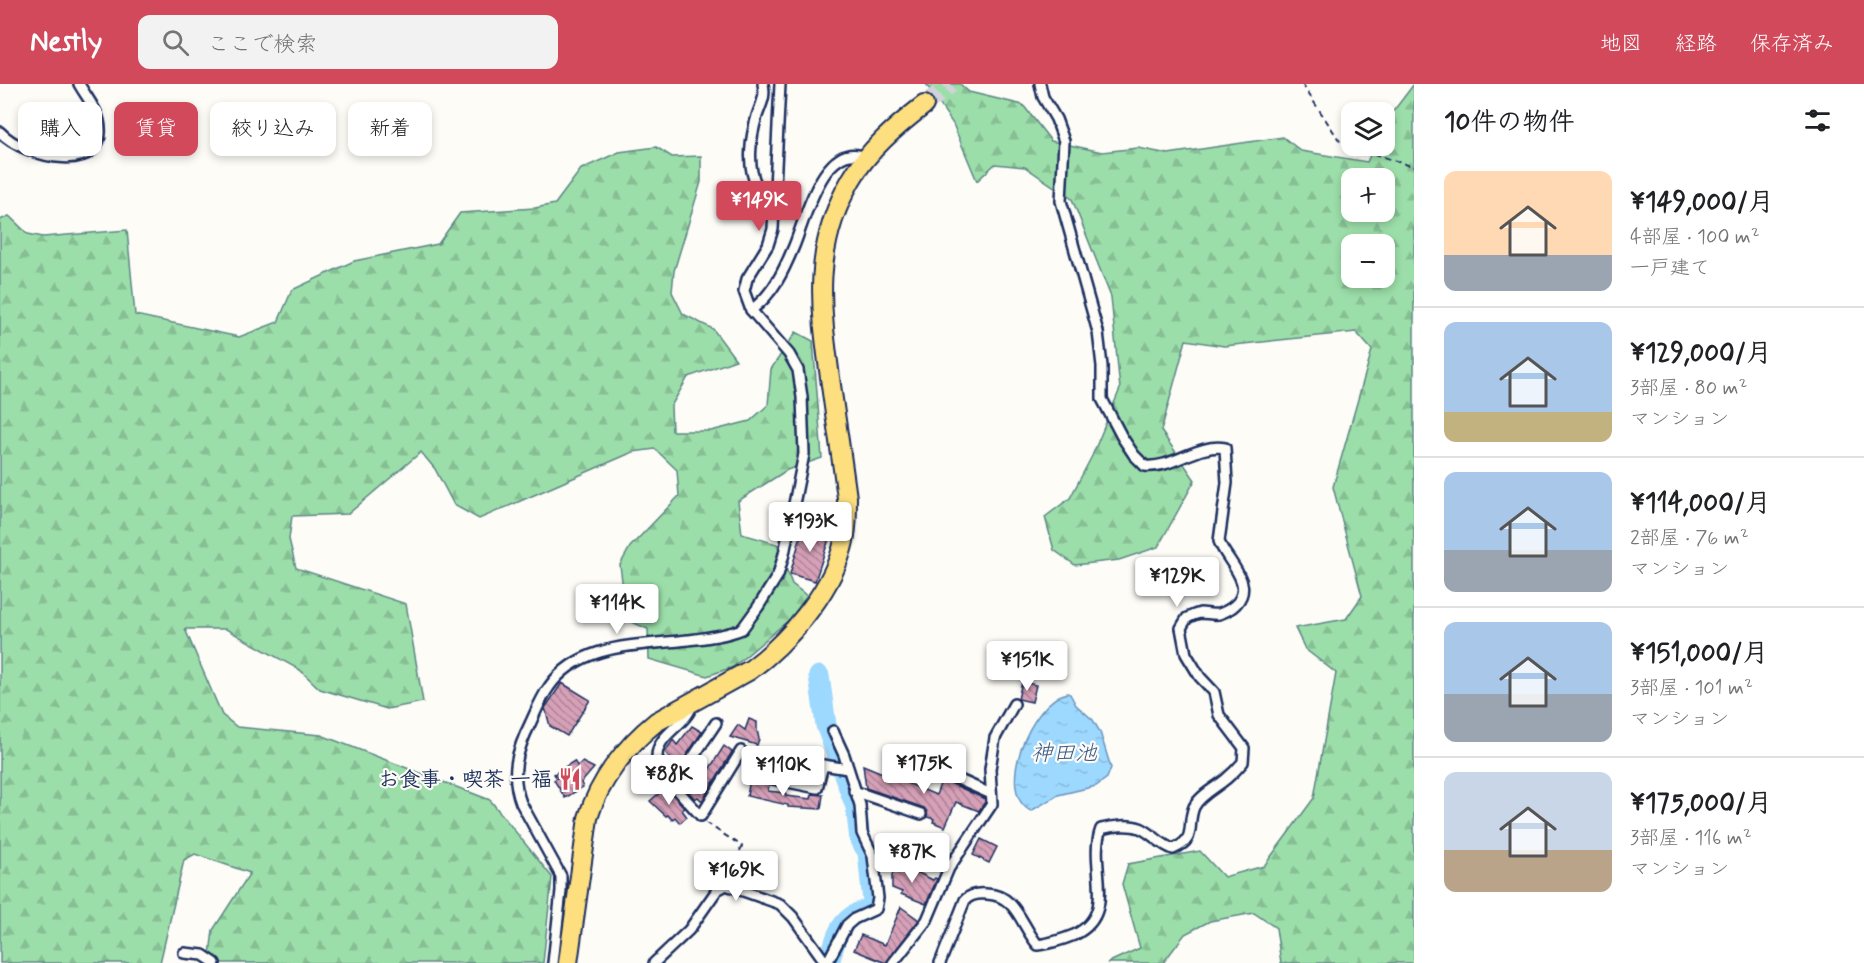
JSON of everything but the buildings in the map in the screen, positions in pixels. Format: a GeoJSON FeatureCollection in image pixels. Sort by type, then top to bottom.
{"type":"FeatureCollection","features":[{"type":"Feature","properties":{"kind":"highway"},"geometry":{"type":"LineString","coordinates":[[568,963],[583,846],[591,806],[620,758],[638,737],[656,722],[750,669],[774,650],[821,594],[833,573],[843,547],[847,523],[847,498],[822,320],[821,279],[825,247],[837,209],[851,180],[867,158],[893,130],[924,105]]}},
{"type":"Feature","properties":{"kind":"street"},"geometry":{"type":"LineString","coordinates":[[0,132],[8,141],[40,155],[69,158],[83,155],[94,148],[99,140],[99,120],[79,84]]}},
{"type":"Feature","properties":{"kind":"street"},"geometry":{"type":"LineString","coordinates":[[763,84],[765,97],[757,118],[751,162],[758,188],[774,209]]}},
{"type":"Feature","properties":{"kind":"street"},"geometry":{"type":"LineString","coordinates":[[553,963],[561,876],[521,802],[514,772],[520,743],[548,688],[574,663],[598,651],[702,639],[742,629],[774,582],[781,567],[804,454],[800,379],[789,354],[751,310],[745,297],[744,285],[771,238],[780,84]]}},
{"type":"Feature","properties":{"kind":"street"},"geometry":{"type":"LineString","coordinates":[[940,963],[965,900],[976,894],[993,894],[1008,900],[1016,908],[1028,934],[1038,945],[1051,943],[1086,929],[1094,918],[1100,902],[1097,840],[1101,829],[1113,826],[1140,828],[1163,846],[1173,849],[1184,845],[1190,835],[1194,808],[1198,800],[1229,777],[1243,762],[1244,748],[1219,716],[1214,692],[1200,677],[1186,654],[1181,628],[1187,618],[1200,614],[1219,614],[1234,606],[1241,598],[1244,588],[1236,568],[1221,549],[1219,541],[1227,483],[1225,448],[1215,446],[1164,464],[1144,466],[1122,437],[1102,399],[1102,366],[1098,332],[1061,201],[1064,141],[1056,119],[1043,97],[1040,84]]}},
{"type":"Feature","properties":{"kind":"street"},"geometry":{"type":"LineString","coordinates":[[751,310],[766,298],[777,279],[797,240],[813,194],[823,178],[844,156],[859,154],[867,158]]}},
{"type":"Feature","properties":{"kind":"street"},"geometry":{"type":"LineString","coordinates":[[693,700],[690,712],[660,743],[657,758],[674,786],[701,816],[741,751]]}},
{"type":"Feature","properties":{"kind":"street"},"geometry":{"type":"LineString","coordinates":[[893,963],[927,920],[952,862],[989,808],[992,801],[990,769],[995,738],[1014,704]]}},
{"type":"Feature","properties":{"kind":"street"},"geometry":{"type":"LineString","coordinates":[[674,786],[716,723]]}},
{"type":"Feature","properties":{"kind":"street"},"geometry":{"type":"LineString","coordinates":[[654,963],[689,930],[717,890],[726,885],[780,904],[793,917],[826,963],[847,925],[854,919],[872,912],[878,905],[873,856],[862,833],[861,812],[844,755],[833,731]]}},
{"type":"Feature","properties":{"kind":"street"},"geometry":{"type":"LineString","coordinates":[[758,776],[817,788],[823,765],[848,769]]}},
{"type":"Feature","properties":{"kind":"street"},"geometry":{"type":"LineString","coordinates":[[944,773],[991,794]]}},
{"type":"Feature","properties":{"kind":"street"},"geometry":{"type":"LineString","coordinates":[[854,791],[921,814]]}},
{"type":"Feature","properties":{"kind":"street"},"geometry":{"type":"LineString","coordinates":[[184,954],[203,955],[215,963]]}},
{"type":"Feature","properties":{"kind":"path"},"geometry":{"type":"LineString","coordinates":[[1302,84],[1341,143],[1414,167]]}},
{"type":"Feature","properties":{"kind":"path"},"geometry":{"type":"LineString","coordinates":[[701,816],[704,822],[742,846],[726,885]]}},
{"type":"Feature","properties":{"kind":"green space"},"geometry":{"type":"Polygon","coordinates":[[[926,84],[960,84],[969,92],[1023,105],[1051,141],[1102,152],[1138,148],[1168,154],[1283,137],[1301,151],[1367,162],[1370,156],[1395,156],[1395,109],[1414,84],[1414,963],[1281,963],[1276,928],[1254,913],[1210,921],[1185,934],[1163,963],[1107,963],[1140,948],[1122,884],[1128,864],[1200,851],[1224,877],[1264,866],[1314,798],[1336,673],[1305,649],[1295,628],[1346,619],[1362,596],[1333,487],[1372,350],[1356,332],[1224,346],[1186,340],[1161,431],[1195,480],[1158,547],[1119,560],[1075,565],[1054,550],[1045,517],[1070,498],[1092,456],[1120,389],[1111,297],[1072,199],[1025,167],[995,164],[977,181],[953,124],[926,84]]]}},
{"type":"Feature","properties":{"kind":"green space"},"geometry":{"type":"Polygon","coordinates":[[[656,147],[672,157],[701,156],[701,182],[674,271],[672,292],[683,314],[713,329],[736,360],[688,377],[671,406],[672,431],[711,431],[750,421],[768,405],[771,369],[796,332],[813,341],[822,458],[787,470],[738,501],[742,534],[777,544],[792,584],[807,596],[791,618],[733,667],[707,676],[649,659],[648,629],[627,620],[620,565],[630,547],[679,496],[677,470],[655,449],[633,452],[479,519],[454,505],[435,469],[421,452],[348,514],[292,516],[289,539],[296,568],[406,604],[423,702],[387,709],[320,689],[300,670],[226,629],[185,629],[222,715],[237,727],[321,735],[490,800],[552,877],[543,963],[209,963],[213,930],[250,873],[195,854],[184,860],[160,963],[0,963],[0,220],[9,216],[28,234],[43,237],[127,230],[135,315],[239,337],[278,322],[292,290],[354,261],[438,244],[460,213],[535,208],[555,204],[581,169],[619,152],[656,147]]]}},
{"type":"Feature","properties":{"kind":"water","name":"神田池"},"geometry":{"type":"Polygon","coordinates":[[[1067,693],[1076,705],[1093,720],[1100,732],[1111,768],[1107,778],[1096,786],[1058,795],[1031,811],[1020,801],[1016,786],[1016,768],[1021,749],[1041,713],[1053,700],[1067,693]]]}},
{"type":"Feature","properties":{"kind":"waterway"},"geometry":{"type":"LineString","coordinates":[[819,676],[826,725],[856,807],[860,840],[868,852],[873,902],[871,907],[845,922],[835,941],[829,963]]}},
{"type":"Feature","properties":{"kind":"tunnel"},"geometry":{"type":"LineString","coordinates":[[924,105],[951,84]]}},
{"type":"Feature","properties":{"kind":"place","name":"お食事・喫茶 一福"},"geometry":{"type":"Point","coordinates":[570,779]}}]}
